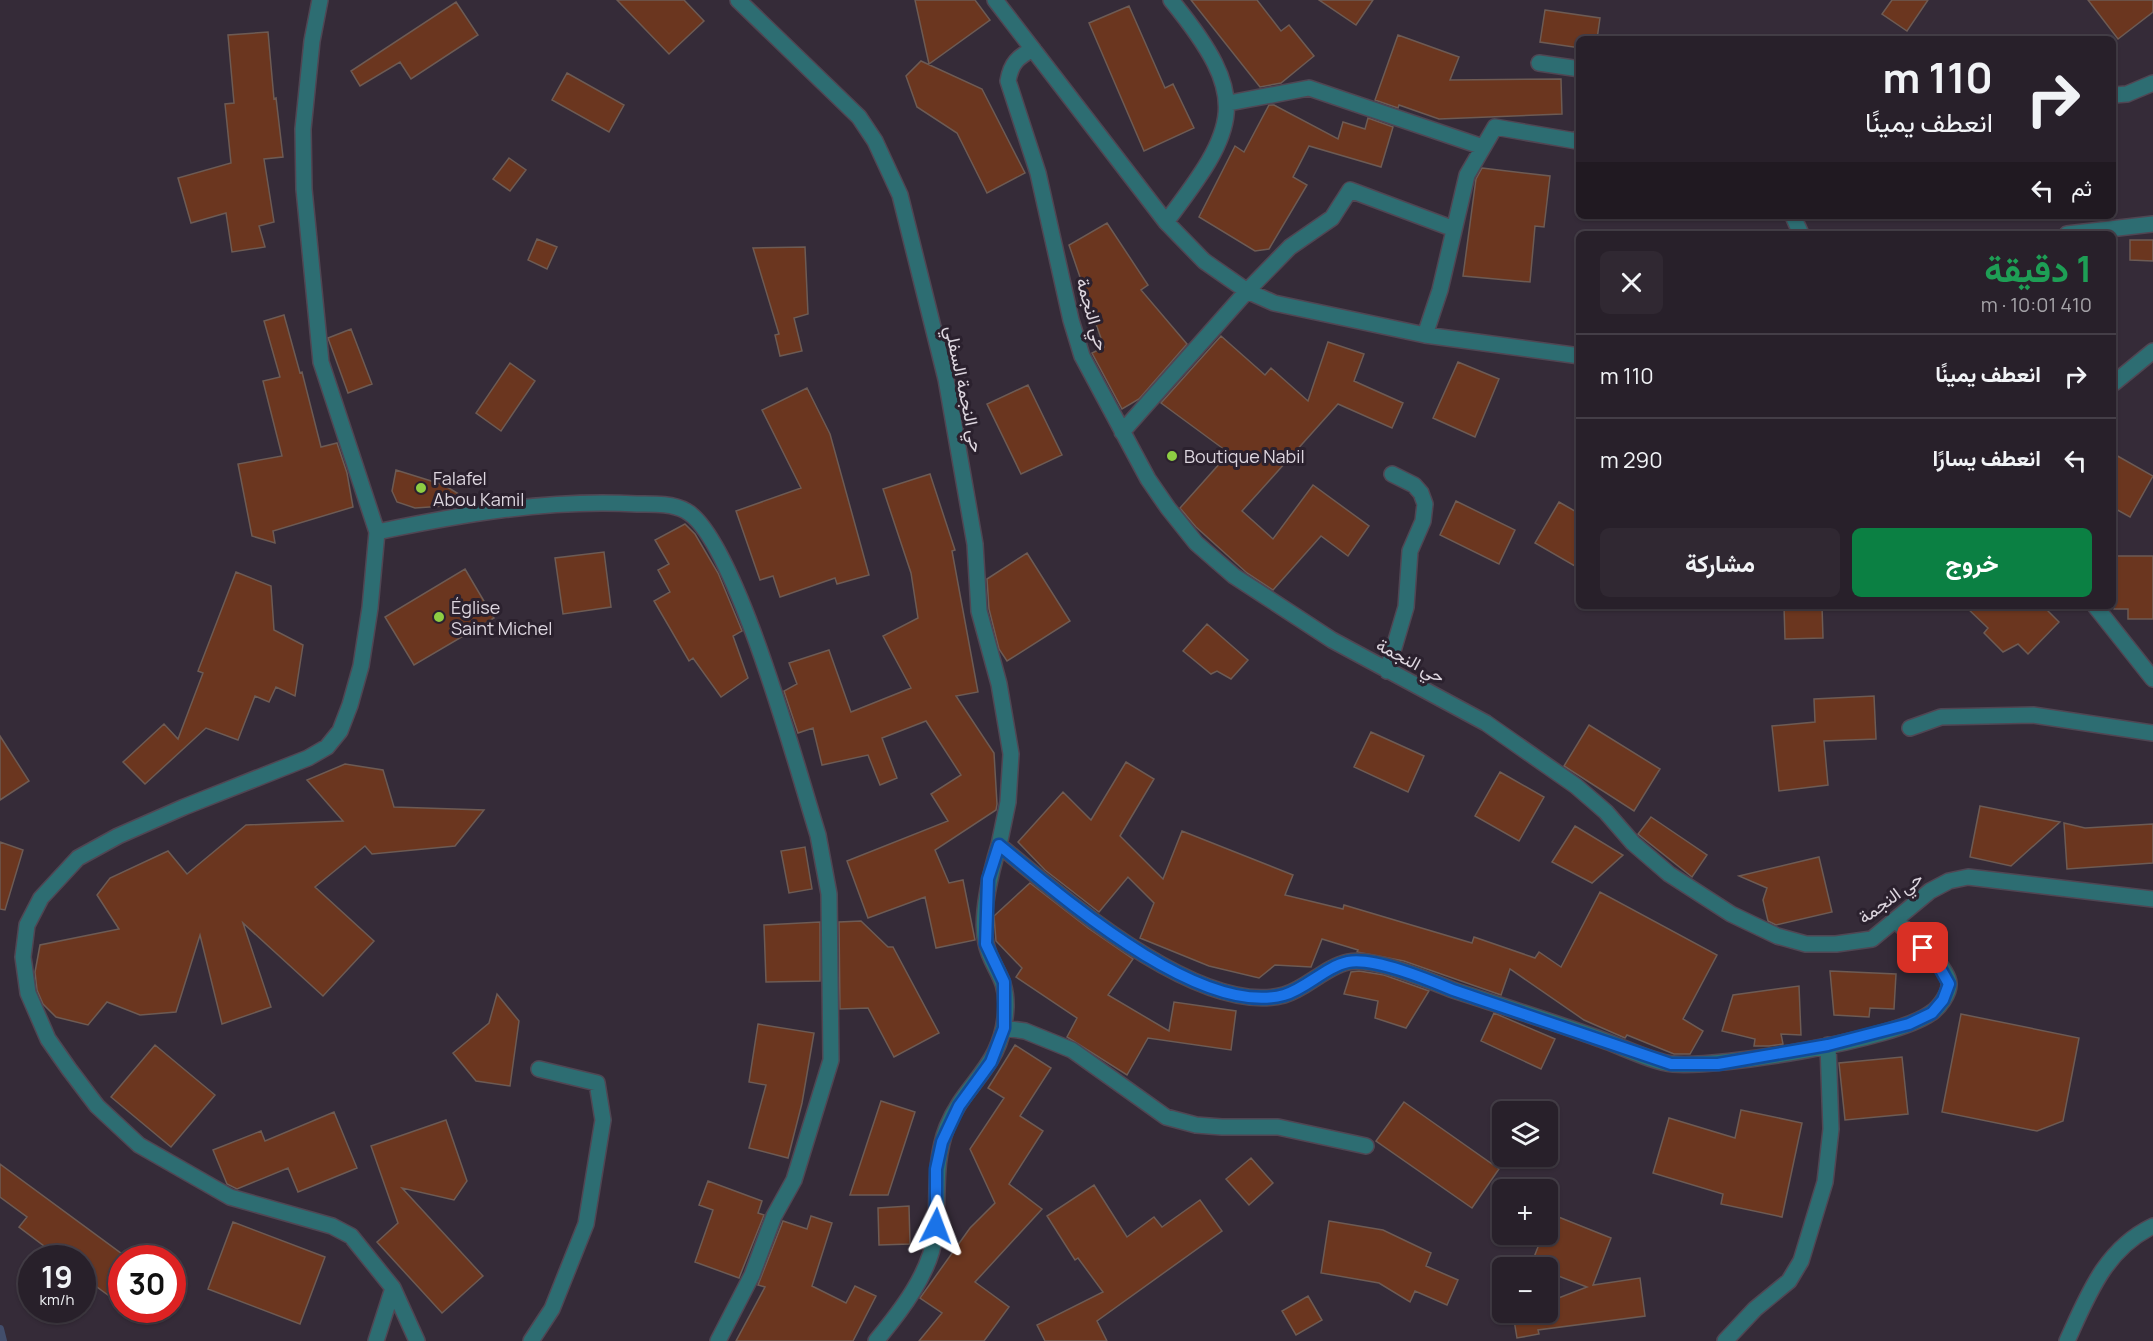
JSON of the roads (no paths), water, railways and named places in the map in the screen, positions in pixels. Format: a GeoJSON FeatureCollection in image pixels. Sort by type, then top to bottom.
{"type":"FeatureCollection","features":[{"type":"Feature","properties":{"kind":"street"},"geometry":{"type":"LineString","coordinates":[[320,0],[312,41],[303,129],[304,189],[321,362],[377,532],[361,666],[340,730],[327,747],[308,758],[127,832],[78,858],[41,898],[27,925],[23,957],[28,993],[48,1039],[97,1107],[138,1145],[230,1197],[332,1226],[351,1236],[393,1288],[417,1341]]}},
{"type":"Feature","properties":{"kind":"street","name":"حي النجمة السفلي"},"geometry":{"type":"LineString","coordinates":[[738,0],[859,117],[875,141],[900,195],[946,379],[975,544],[979,611],[999,684],[1011,754],[1008,802],[999,845],[988,879],[986,944],[1004,982],[1004,1028]]}},
{"type":"Feature","properties":{"kind":"street"},"geometry":{"type":"LineString","coordinates":[[995,0],[1166,222],[1204,261],[1247,291],[1274,303],[1425,335],[1576,355]]}},
{"type":"Feature","properties":{"kind":"street"},"geometry":{"type":"LineString","coordinates":[[1166,222],[1216,151],[1226,126],[1229,103],[1223,80],[1211,57],[1171,0]]}},
{"type":"Feature","properties":{"kind":"street","name":"حي النجمة"},"geometry":{"type":"LineString","coordinates":[[1033,50],[1016,58],[1010,69],[1011,93],[1038,173],[1079,347],[1148,479],[1196,543],[1234,576],[1283,609],[1387,671],[1486,723],[1541,760],[1606,812],[1633,843],[1669,874],[1731,915],[1777,936],[1806,944],[1836,944],[1872,939],[1930,891],[1949,881],[1968,877],[2153,899]]}},
{"type":"Feature","properties":{"kind":"street"},"geometry":{"type":"LineString","coordinates":[[1539,63],[1576,68]]}},
{"type":"Feature","properties":{"kind":"street"},"geometry":{"type":"LineString","coordinates":[[2116,95],[2127,94],[2153,83]]}},
{"type":"Feature","properties":{"kind":"street"},"geometry":{"type":"LineString","coordinates":[[1229,103],[1309,88],[1483,147]]}},
{"type":"Feature","properties":{"kind":"street"},"geometry":{"type":"LineString","coordinates":[[1425,335],[1440,290],[1467,175],[1495,127],[1576,141]]}},
{"type":"Feature","properties":{"kind":"street"},"geometry":{"type":"LineString","coordinates":[[1122,432],[1247,291],[1290,247],[1332,218],[1350,190],[1454,230]]}},
{"type":"Feature","properties":{"kind":"street"},"geometry":{"type":"LineString","coordinates":[[2093,231],[2153,224]]}},
{"type":"Feature","properties":{"kind":"street"},"geometry":{"type":"LineString","coordinates":[[2116,381],[2153,351]]}},
{"type":"Feature","properties":{"kind":"street"},"geometry":{"type":"LineString","coordinates":[[1387,671],[1406,607],[1410,551],[1423,521],[1425,504],[1421,493],[1414,485],[1392,474]]}},
{"type":"Feature","properties":{"kind":"street"},"geometry":{"type":"LineString","coordinates":[[377,532],[475,512],[555,504],[609,502],[661,505],[685,510],[702,526],[716,545],[747,613],[818,835],[829,894],[831,1060],[794,1180],[774,1216],[752,1275],[718,1341]]}},
{"type":"Feature","properties":{"kind":"street"},"geometry":{"type":"LineString","coordinates":[[2097,609],[2153,679]]}},
{"type":"Feature","properties":{"kind":"street"},"geometry":{"type":"LineString","coordinates":[[1910,728],[1941,717],[2033,715],[2153,733]]}},
{"type":"Feature","properties":{"kind":"street"},"geometry":{"type":"LineString","coordinates":[[999,845],[1085,915],[1166,969],[1239,997],[1284,995],[1349,962],[1384,966],[1418,975],[1453,990],[1671,1064],[1718,1064],[1828,1045],[1909,1024],[1932,1013],[1943,1000],[1949,984],[1946,976],[1936,961],[1896,921]]}},
{"type":"Feature","properties":{"kind":"street"},"geometry":{"type":"LineString","coordinates":[[876,1341],[914,1288],[928,1258],[934,1238],[936,1169],[942,1142],[959,1106],[991,1062],[1004,1028],[1025,1031],[1072,1050],[1166,1117],[1196,1125],[1222,1128],[1252,1125],[1278,1127],[1366,1146]]}},
{"type":"Feature","properties":{"kind":"street"},"geometry":{"type":"LineString","coordinates":[[1725,1341],[1755,1309],[1789,1281],[1801,1261],[1825,1182],[1831,1129],[1828,1045]]}},
{"type":"Feature","properties":{"kind":"street"},"geometry":{"type":"LineString","coordinates":[[531,1341],[552,1310],[586,1224],[603,1120],[597,1083],[539,1070]]}},
{"type":"Feature","properties":{"kind":"street"},"geometry":{"type":"LineString","coordinates":[[2067,1341],[2092,1287],[2109,1260],[2124,1244],[2153,1226]]}},
{"type":"Feature","properties":{"kind":"street"},"geometry":{"type":"LineString","coordinates":[[376,1341],[393,1288]]}},
{"type":"Feature","properties":{"kind":"waterway"},"geometry":{"type":"LineString","coordinates":[[0,1329],[3,1341]]}},
{"type":"Feature","properties":{"kind":"place","name":"Boutique Nabil"},"geometry":{"type":"Point","coordinates":[1172,456]}},
{"type":"Feature","properties":{"kind":"place","name":"Falafel Abou Kamil"},"geometry":{"type":"Point","coordinates":[421,488]}},
{"type":"Feature","properties":{"kind":"place","name":"Église Saint Michel"},"geometry":{"type":"Point","coordinates":[439,617]}}]}
